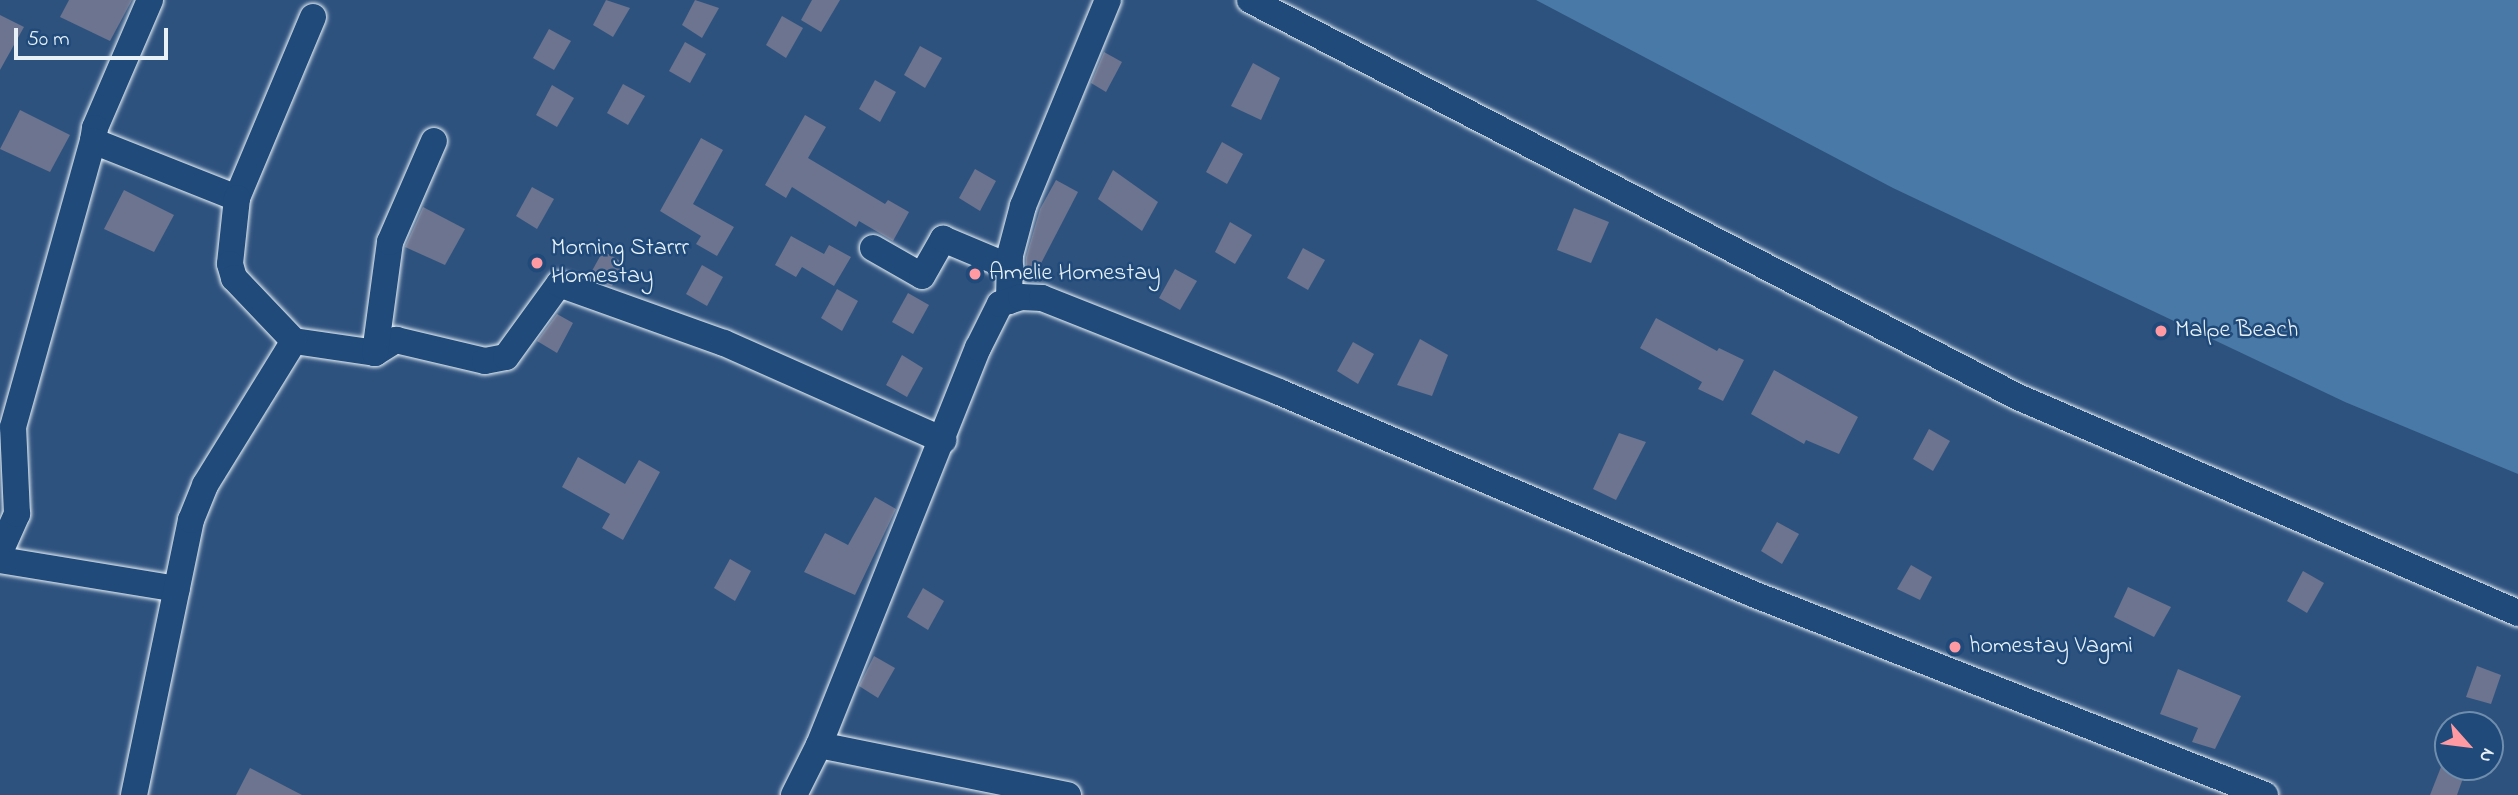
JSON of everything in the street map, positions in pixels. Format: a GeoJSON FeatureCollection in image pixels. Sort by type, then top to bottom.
{"type":"FeatureCollection","features":[{"type":"Feature","properties":{"kind":"street"},"geometry":{"type":"LineString","coordinates":[[0,552],[17,514],[13,426],[95,128],[150,0]]}},
{"type":"Feature","properties":{"kind":"street"},"geometry":{"type":"LineString","coordinates":[[1009,301],[1010,267],[1023,205],[1108,0]]}},
{"type":"Feature","properties":{"kind":"street"},"geometry":{"type":"LineString","coordinates":[[1250,0],[2018,397],[2518,613]]}},
{"type":"Feature","properties":{"kind":"street"},"geometry":{"type":"LineString","coordinates":[[313,17],[237,198],[230,272],[294,341],[375,353],[396,340],[485,361],[506,357],[559,284],[724,343],[943,440]]}},
{"type":"Feature","properties":{"kind":"street"},"geometry":{"type":"LineString","coordinates":[[93,141],[237,198]]}},
{"type":"Feature","properties":{"kind":"street"},"geometry":{"type":"LineString","coordinates":[[375,353],[390,242],[434,141]]}},
{"type":"Feature","properties":{"kind":"street"},"geometry":{"type":"LineString","coordinates":[[873,248],[922,276],[943,239],[1010,267]]}},
{"type":"Feature","properties":{"kind":"street"},"geometry":{"type":"LineString","coordinates":[[793,795],[819,745],[978,348],[1000,304],[1042,298],[1279,393],[1753,594],[2265,795]]}},
{"type":"Feature","properties":{"kind":"street"},"geometry":{"type":"LineString","coordinates":[[134,795],[191,520],[205,485],[294,341]]}},
{"type":"Feature","properties":{"kind":"street"},"geometry":{"type":"LineString","coordinates":[[0,560],[177,589]]}},
{"type":"Feature","properties":{"kind":"street"},"geometry":{"type":"LineString","coordinates":[[819,745],[1068,795]]}},
{"type":"Feature","properties":{"kind":"water"},"geometry":{"type":"Polygon","coordinates":[[[1536,0],[2518,0],[2518,474],[2345,402],[1893,188],[1536,0]]]}},
{"type":"Feature","properties":{"kind":"building"},"geometry":{"type":"Polygon","coordinates":[[[69,0],[132,0],[110,41],[60,17],[69,0]]]}},
{"type":"Feature","properties":{"kind":"building"},"geometry":{"type":"Polygon","coordinates":[[[606,0],[630,8],[613,37],[593,25],[606,0]]]}},
{"type":"Feature","properties":{"kind":"building"},"geometry":{"type":"Polygon","coordinates":[[[695,0],[719,8],[702,38],[682,25],[695,0]]]}},
{"type":"Feature","properties":{"kind":"building"},"geometry":{"type":"Polygon","coordinates":[[[812,0],[840,0],[821,32],[801,20],[812,0]]]}},
{"type":"Feature","properties":{"kind":"building"},"geometry":{"type":"Polygon","coordinates":[[[0,15],[24,27],[0,70],[0,15]]]}},
{"type":"Feature","properties":{"kind":"building"},"geometry":{"type":"Polygon","coordinates":[[[782,16],[803,28],[786,58],[766,45],[782,16]]]}},
{"type":"Feature","properties":{"kind":"building"},"geometry":{"type":"Polygon","coordinates":[[[549,29],[571,41],[554,70],[533,58],[549,29]]]}},
{"type":"Feature","properties":{"kind":"building"},"geometry":{"type":"Polygon","coordinates":[[[685,42],[706,54],[690,83],[669,71],[685,42]]]}},
{"type":"Feature","properties":{"kind":"building"},"geometry":{"type":"Polygon","coordinates":[[[920,46],[942,58],[925,88],[904,75],[920,46]]]}},
{"type":"Feature","properties":{"kind":"building"},"geometry":{"type":"Polygon","coordinates":[[[1104,52],[1122,62],[1106,92],[1091,83],[1104,52]]]}},
{"type":"Feature","properties":{"kind":"building"},"geometry":{"type":"Polygon","coordinates":[[[1253,63],[1280,78],[1261,120],[1231,106],[1253,63]]]}},
{"type":"Feature","properties":{"kind":"building"},"geometry":{"type":"Polygon","coordinates":[[[875,80],[896,92],[880,122],[859,109],[875,80]]]}},
{"type":"Feature","properties":{"kind":"building"},"geometry":{"type":"Polygon","coordinates":[[[623,84],[645,96],[628,125],[607,113],[623,84]]]}},
{"type":"Feature","properties":{"kind":"building"},"geometry":{"type":"Polygon","coordinates":[[[552,85],[574,98],[557,127],[536,115],[552,85]]]}},
{"type":"Feature","properties":{"kind":"building"},"geometry":{"type":"Polygon","coordinates":[[[20,110],[70,135],[50,172],[0,149],[20,110]]]}},
{"type":"Feature","properties":{"kind":"building"},"geometry":{"type":"Polygon","coordinates":[[[805,115],[826,127],[808,158],[885,204],[888,200],[909,212],[893,241],[859,221],[856,227],[792,187],[786,198],[765,185],[805,115]]]}},
{"type":"Feature","properties":{"kind":"building"},"geometry":{"type":"Polygon","coordinates":[[[701,138],[723,150],[693,204],[734,227],[717,256],[696,244],[701,236],[660,211],[701,138]]]}},
{"type":"Feature","properties":{"kind":"building"},"geometry":{"type":"Polygon","coordinates":[[[1222,142],[1243,154],[1227,184],[1206,172],[1222,142]]]}},
{"type":"Feature","properties":{"kind":"building"},"geometry":{"type":"Polygon","coordinates":[[[975,169],[996,181],[980,211],[959,198],[975,169]]]}},
{"type":"Feature","properties":{"kind":"building"},"geometry":{"type":"Polygon","coordinates":[[[1113,170],[1158,202],[1142,231],[1098,199],[1113,170]]]}},
{"type":"Feature","properties":{"kind":"building"},"geometry":{"type":"Polygon","coordinates":[[[1056,180],[1078,192],[1036,273],[1026,267],[1026,257],[1040,209],[1056,180]]]}},
{"type":"Feature","properties":{"kind":"building"},"geometry":{"type":"Polygon","coordinates":[[[532,187],[554,199],[537,229],[516,216],[532,187]]]}},
{"type":"Feature","properties":{"kind":"building"},"geometry":{"type":"Polygon","coordinates":[[[124,190],[174,215],[154,252],[104,229],[124,190]]]}},
{"type":"Feature","properties":{"kind":"building"},"geometry":{"type":"Polygon","coordinates":[[[423,207],[465,229],[445,265],[405,247],[423,207]]]}},
{"type":"Feature","properties":{"kind":"building"},"geometry":{"type":"Polygon","coordinates":[[[1574,208],[1609,222],[1591,263],[1557,250],[1574,208]]]}},
{"type":"Feature","properties":{"kind":"building"},"geometry":{"type":"Polygon","coordinates":[[[1230,222],[1252,235],[1235,264],[1215,252],[1230,222]]]}},
{"type":"Feature","properties":{"kind":"building"},"geometry":{"type":"Polygon","coordinates":[[[791,236],[824,254],[829,245],[851,257],[834,286],[802,267],[796,277],[775,265],[791,236]]]}},
{"type":"Feature","properties":{"kind":"building"},"geometry":{"type":"Polygon","coordinates":[[[1303,248],[1325,260],[1308,290],[1287,278],[1303,248]]]}},
{"type":"Feature","properties":{"kind":"building"},"geometry":{"type":"Polygon","coordinates":[[[603,251],[624,263],[612,286],[588,278],[603,251]]]}},
{"type":"Feature","properties":{"kind":"building"},"geometry":{"type":"Polygon","coordinates":[[[702,265],[723,277],[707,306],[686,294],[702,265]]]}},
{"type":"Feature","properties":{"kind":"building"},"geometry":{"type":"Polygon","coordinates":[[[1175,269],[1197,281],[1180,310],[1159,298],[1175,269]]]}},
{"type":"Feature","properties":{"kind":"building"},"geometry":{"type":"Polygon","coordinates":[[[837,289],[858,301],[842,331],[821,318],[837,289]]]}},
{"type":"Feature","properties":{"kind":"building"},"geometry":{"type":"Polygon","coordinates":[[[908,293],[929,305],[913,334],[892,322],[908,293]]]}},
{"type":"Feature","properties":{"kind":"building"},"geometry":{"type":"Polygon","coordinates":[[[557,314],[573,323],[557,353],[537,341],[557,314]]]}},
{"type":"Feature","properties":{"kind":"building"},"geometry":{"type":"Polygon","coordinates":[[[1656,318],[1717,351],[1719,348],[1744,360],[1723,401],[1698,389],[1702,382],[1640,348],[1656,318]]]}},
{"type":"Feature","properties":{"kind":"building"},"geometry":{"type":"Polygon","coordinates":[[[1420,339],[1448,355],[1432,396],[1397,385],[1420,339]]]}},
{"type":"Feature","properties":{"kind":"building"},"geometry":{"type":"Polygon","coordinates":[[[1353,342],[1374,354],[1358,384],[1337,371],[1353,342]]]}},
{"type":"Feature","properties":{"kind":"building"},"geometry":{"type":"Polygon","coordinates":[[[902,355],[923,368],[907,397],[886,385],[902,355]]]}},
{"type":"Feature","properties":{"kind":"building"},"geometry":{"type":"Polygon","coordinates":[[[1774,370],[1858,417],[1839,454],[1806,440],[1804,444],[1751,414],[1774,370]]]}},
{"type":"Feature","properties":{"kind":"building"},"geometry":{"type":"Polygon","coordinates":[[[1929,429],[1950,441],[1933,471],[1913,459],[1929,429]]]}},
{"type":"Feature","properties":{"kind":"building"},"geometry":{"type":"Polygon","coordinates":[[[1619,433],[1646,442],[1616,500],[1593,489],[1619,433]]]}},
{"type":"Feature","properties":{"kind":"building"},"geometry":{"type":"Polygon","coordinates":[[[578,457],[625,484],[639,460],[660,472],[623,540],[602,528],[610,514],[562,487],[578,457]]]}},
{"type":"Feature","properties":{"kind":"building"},"geometry":{"type":"Polygon","coordinates":[[[875,497],[896,509],[855,595],[804,572],[825,533],[848,545],[875,497]]]}},
{"type":"Feature","properties":{"kind":"building"},"geometry":{"type":"Polygon","coordinates":[[[1777,522],[1799,534],[1782,564],[1761,551],[1777,522]]]}},
{"type":"Feature","properties":{"kind":"building"},"geometry":{"type":"Polygon","coordinates":[[[730,559],[751,571],[735,601],[714,588],[730,559]]]}},
{"type":"Feature","properties":{"kind":"building"},"geometry":{"type":"Polygon","coordinates":[[[1911,565],[1932,577],[1920,600],[1897,589],[1911,565]]]}},
{"type":"Feature","properties":{"kind":"building"},"geometry":{"type":"Polygon","coordinates":[[[2303,571],[2324,583],[2307,613],[2287,601],[2303,571]]]}},
{"type":"Feature","properties":{"kind":"building"},"geometry":{"type":"Polygon","coordinates":[[[2128,587],[2171,607],[2154,637],[2114,617],[2128,587]]]}},
{"type":"Feature","properties":{"kind":"building"},"geometry":{"type":"Polygon","coordinates":[[[923,588],[944,601],[928,630],[907,617],[923,588]]]}},
{"type":"Feature","properties":{"kind":"building"},"geometry":{"type":"Polygon","coordinates":[[[874,656],[895,668],[878,698],[859,686],[874,656]]]}},
{"type":"Feature","properties":{"kind":"building"},"geometry":{"type":"Polygon","coordinates":[[[2477,666],[2501,675],[2491,704],[2466,697],[2477,666]]]}},
{"type":"Feature","properties":{"kind":"building"},"geometry":{"type":"Polygon","coordinates":[[[2178,669],[2241,696],[2215,749],[2192,742],[2198,728],[2160,714],[2178,669]]]}},
{"type":"Feature","properties":{"kind":"building"},"geometry":{"type":"Polygon","coordinates":[[[250,768],[302,795],[236,795],[250,768]]]}},
{"type":"Feature","properties":{"kind":"building"},"geometry":{"type":"Polygon","coordinates":[[[2436,781],[2462,781],[2457,795],[2430,795],[2436,781]]]}},
{"type":"Feature","properties":{"kind":"place","name":"Morning Starrr Homestay"},"geometry":{"type":"Point","coordinates":[537,263]}},
{"type":"Feature","properties":{"kind":"place","name":"Amelie Homestay"},"geometry":{"type":"Point","coordinates":[975,274]}},
{"type":"Feature","properties":{"kind":"place","name":"Malpe Beach"},"geometry":{"type":"Point","coordinates":[2161,331]}},
{"type":"Feature","properties":{"kind":"place","name":"homestay Vagmi"},"geometry":{"type":"Point","coordinates":[1955,647]}}]}
